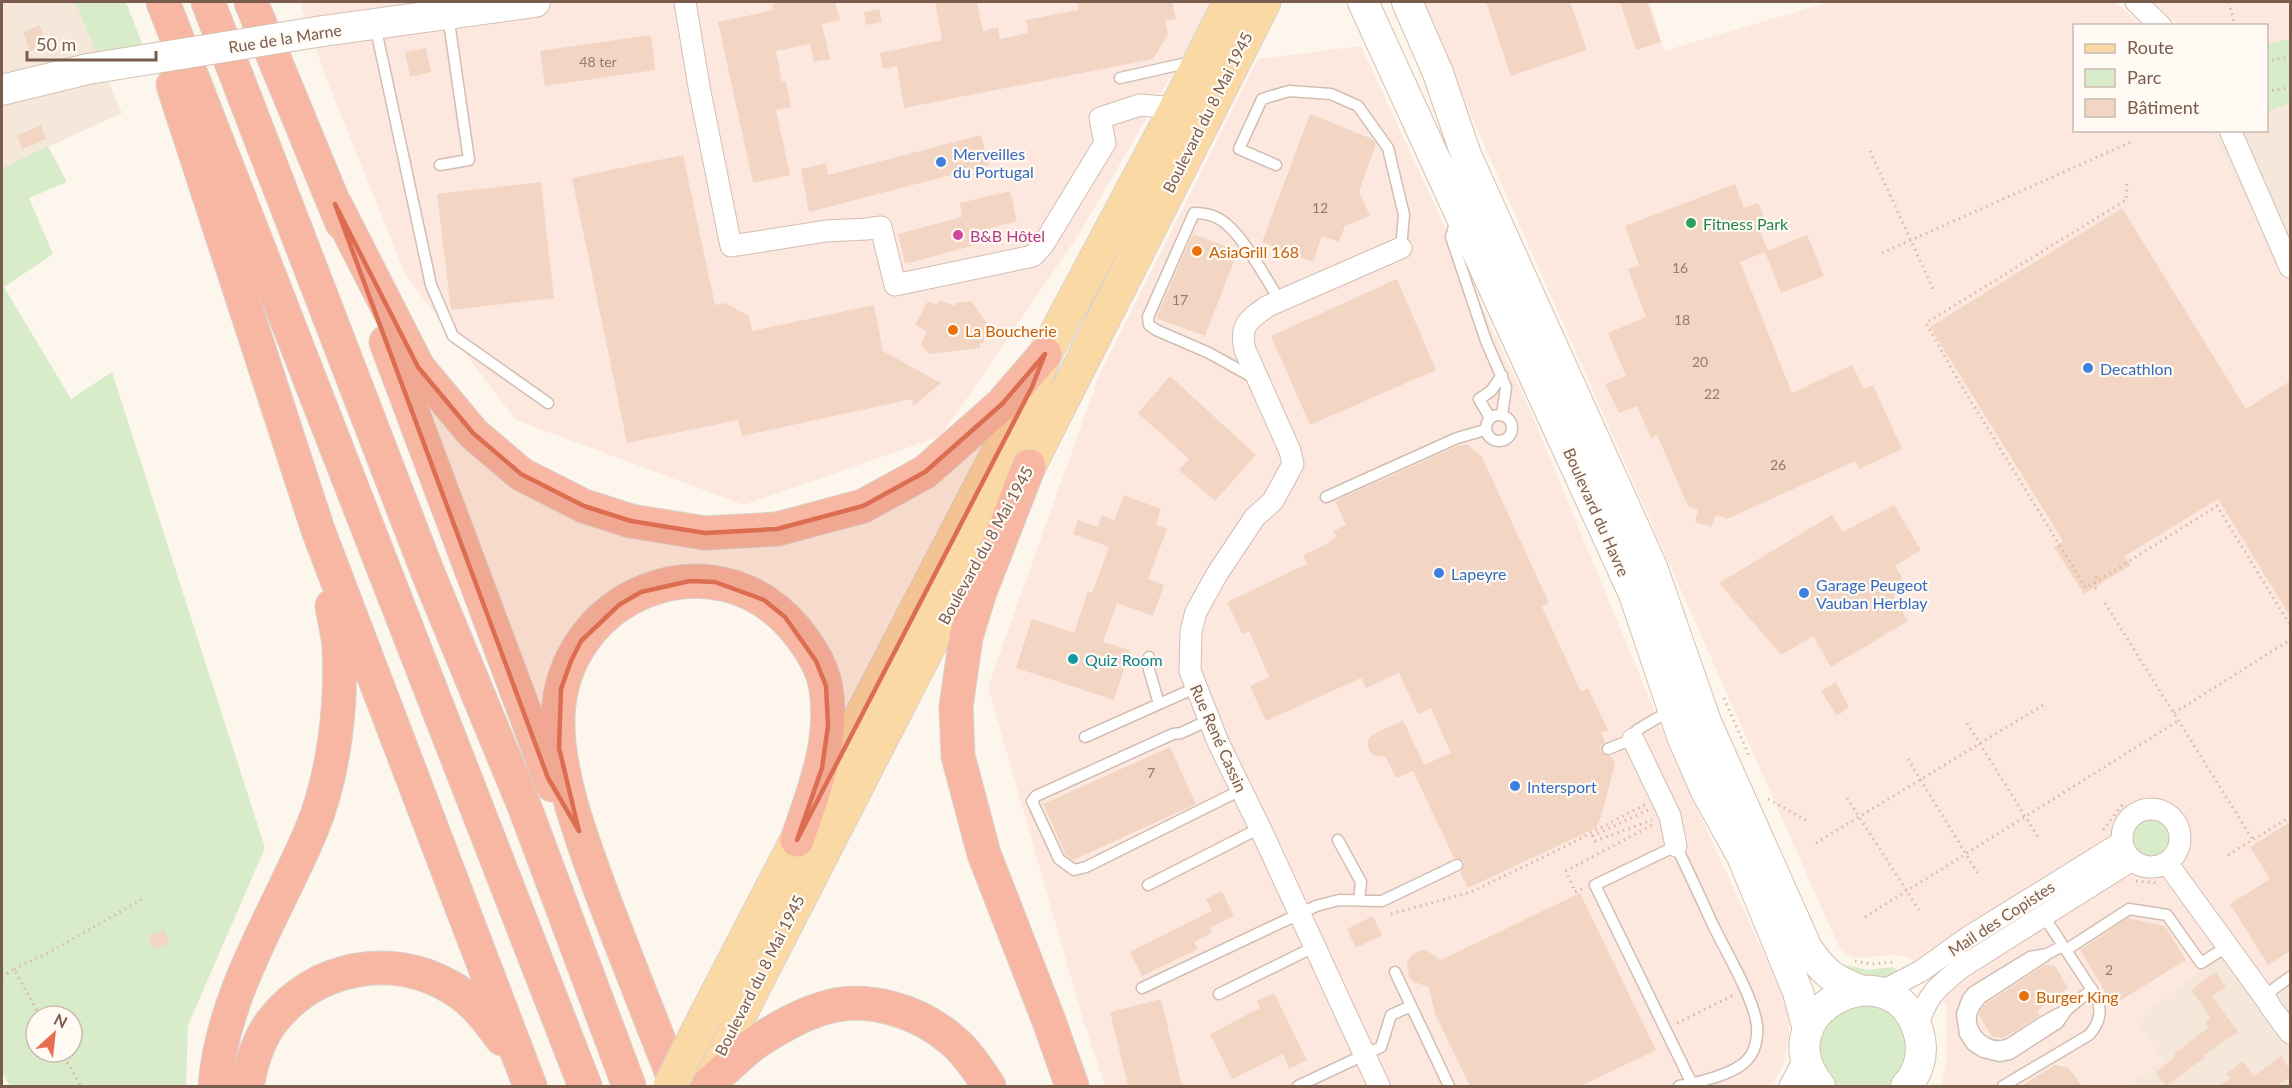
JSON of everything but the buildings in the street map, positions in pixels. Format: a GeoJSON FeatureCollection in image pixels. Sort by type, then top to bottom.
{"type":"FeatureCollection","features":[{"type":"Feature","properties":{"kind":"highway"},"geometry":{"type":"LineString","coordinates":[[148,2],[150,15],[318,530],[527,1079]]}},
{"type":"Feature","properties":{"kind":"highway"},"geometry":{"type":"LineString","coordinates":[[163,2],[585,1086]]}},
{"type":"Feature","properties":{"kind":"highway"},"geometry":{"type":"LineString","coordinates":[[208,2],[428,573],[525,808],[629,1086]]}},
{"type":"Feature","properties":{"kind":"highway"},"geometry":{"type":"LineString","coordinates":[[251,2],[335,204],[548,778],[579,831]]}},
{"type":"Feature","properties":{"kind":"highway"},"geometry":{"type":"LineString","coordinates":[[335,204],[418,367],[473,433],[521,474],[584,506],[631,521],[705,533],[777,529],[862,506],[925,472],[1002,404],[1041,364]]}},
{"type":"Feature","properties":{"kind":"highway"},"geometry":{"type":"LineString","coordinates":[[1029,466],[980,592],[966,637],[956,707],[958,756],[984,854],[1072,1086]]}},
{"type":"Feature","properties":{"kind":"highway"},"geometry":{"type":"LineString","coordinates":[[215,1086],[217,1061],[237,992],[312,829],[326,786],[339,711],[339,645],[318,530]]}},
{"type":"Feature","properties":{"kind":"highway"},"geometry":{"type":"LineString","coordinates":[[677,1086],[579,831],[559,748],[558,717],[561,689],[581,641],[599,620],[641,592],[666,584],[698,581],[715,582],[740,589],[764,600],[785,617],[803,639],[816,661],[826,686],[828,726],[822,768],[797,840]]}},
{"type":"Feature","properties":{"kind":"highway"},"geometry":{"type":"LineString","coordinates":[[247,1086],[263,1036],[273,1019],[294,999],[319,982],[351,970],[381,967],[417,973],[449,985],[480,1010],[527,1079]]}},
{"type":"Feature","properties":{"kind":"highway"},"geometry":{"type":"LineString","coordinates":[[705,1086],[757,1042],[778,1029],[823,1008],[866,1004],[904,1012],[936,1028],[953,1040],[989,1086]]}},
{"type":"Feature","properties":{"kind":"main road","name":"Rue de la Marne"},"geometry":{"type":"LineString","coordinates":[[2,90],[88,69],[453,10],[535,2]]}},
{"type":"Feature","properties":{"kind":"main road","name":"Boulevard du 8 Mai 1945"},"geometry":{"type":"LineString","coordinates":[[705,1086],[720,1050],[950,605],[1029,466],[1264,2]]}},
{"type":"Feature","properties":{"kind":"main road","name":"Boulevard du Havre"},"geometry":{"type":"LineString","coordinates":[[1363,2],[1634,594],[1672,710],[1706,791],[1742,856],[1798,992],[1813,1077],[1820,1086]]}},
{"type":"Feature","properties":{"kind":"main road","name":"Boulevard du Havre"},"geometry":{"type":"LineString","coordinates":[[1407,2],[1438,73],[1466,155],[1652,567],[1706,722],[1807,948],[1827,974],[1838,982],[1902,1006],[1917,1028]]}},
{"type":"Feature","properties":{"kind":"main road","name":"Boulevard du 8 Mai 1945"},"geometry":{"type":"LineString","coordinates":[[670,1086],[1032,387],[1041,364],[1176,108],[1225,5]]}},
{"type":"Feature","properties":{"kind":"main road"},"geometry":{"type":"LineString","coordinates":[[1041,364],[1067,390]]}},
{"type":"Feature","properties":{"kind":"main road"},"geometry":{"type":"LineString","coordinates":[[1807,1043],[1817,1012],[1832,999],[1840,995],[1869,992]]}},
{"type":"Feature","properties":{"kind":"main road"},"geometry":{"type":"LineString","coordinates":[[1908,1085],[1919,1062],[1920,1039],[1917,1028]]}},
{"type":"Feature","properties":{"kind":"street"},"geometry":{"type":"LineString","coordinates":[[685,2],[731,246],[826,231],[881,226],[895,285],[1033,256],[1043,245],[1105,142],[1100,118],[1140,105],[1176,108]]}},
{"type":"Feature","properties":{"kind":"street"},"geometry":{"type":"LineString","coordinates":[[2136,2],[2159,24]]}},
{"type":"Feature","properties":{"kind":"street"},"geometry":{"type":"LineString","coordinates":[[2231,132],[2290,267]]}},
{"type":"Feature","properties":{"kind":"street","name":"Rue René Cassin"},"geometry":{"type":"LineString","coordinates":[[1379,1086],[1195,688],[1190,671],[1189,650],[1196,612],[1217,574],[1255,517],[1273,501],[1293,464],[1290,451],[1245,350],[1242,339],[1244,328],[1249,319],[1280,301],[1401,248]]}},
{"type":"Feature","properties":{"kind":"street"},"geometry":{"type":"LineString","coordinates":[[1633,739],[1670,816],[1676,846]]}},
{"type":"Feature","properties":{"kind":"street"},"geometry":{"type":"LineString","coordinates":[[2150,808],[2168,814],[2179,828],[2181,837],[2176,853],[2167,863],[2149,867],[2127,851],[2124,827],[2133,814],[2150,808]]}},
{"type":"Feature","properties":{"kind":"street","name":"Mail des Copistes"},"geometry":{"type":"LineString","coordinates":[[1869,992],[1921,971],[1977,932],[2127,851]]}},
{"type":"Feature","properties":{"kind":"street","name":"Mail des Copistes"},"geometry":{"type":"LineString","coordinates":[[1917,1028],[1924,1007],[1937,986],[1962,967],[2043,915],[2127,851]]}},
{"type":"Feature","properties":{"kind":"street"},"geometry":{"type":"LineString","coordinates":[[2167,863],[2290,1033]]}},
{"type":"Feature","properties":{"kind":"street"},"geometry":{"type":"LineString","coordinates":[[1790,1086],[1807,1043]]}},
{"type":"Feature","properties":{"kind":"lane"},"geometry":{"type":"LineString","coordinates":[[440,165],[469,160],[453,10]]}},
{"type":"Feature","properties":{"kind":"lane"},"geometry":{"type":"LineString","coordinates":[[375,24],[431,285],[453,336],[548,403]]}},
{"type":"Feature","properties":{"kind":"lane"},"geometry":{"type":"LineString","coordinates":[[1120,78],[1200,60]]}},
{"type":"Feature","properties":{"kind":"lane"},"geometry":{"type":"LineString","coordinates":[[1276,165],[1239,149],[1262,99],[1289,91],[1330,94],[1358,106],[1388,148],[1404,215],[1401,248]]}},
{"type":"Feature","properties":{"kind":"lane"},"geometry":{"type":"LineString","coordinates":[[1459,208],[1451,237],[1486,342],[1506,387],[1502,415]]}},
{"type":"Feature","properties":{"kind":"lane"},"geometry":{"type":"LineString","coordinates":[[1258,380],[1209,353],[1149,325],[1149,317],[1194,213],[1207,213],[1223,221],[1245,246],[1280,301]]}},
{"type":"Feature","properties":{"kind":"lane"},"geometry":{"type":"LineString","coordinates":[[1490,418],[1479,399],[1491,391],[1502,375]]}},
{"type":"Feature","properties":{"kind":"lane"},"geometry":{"type":"LineString","coordinates":[[1485,430],[1495,441],[1507,439],[1512,432],[1509,420],[1502,415],[1490,418]]}},
{"type":"Feature","properties":{"kind":"lane"},"geometry":{"type":"LineString","coordinates":[[1485,430],[1490,418]]}},
{"type":"Feature","properties":{"kind":"lane"},"geometry":{"type":"LineString","coordinates":[[1326,497],[1457,438],[1485,430]]}},
{"type":"Feature","properties":{"kind":"lane"},"geometry":{"type":"LineString","coordinates":[[1149,657],[1148,666],[1159,704]]}},
{"type":"Feature","properties":{"kind":"lane"},"geometry":{"type":"LineString","coordinates":[[1085,737],[1195,688]]}},
{"type":"Feature","properties":{"kind":"lane"},"geometry":{"type":"LineString","coordinates":[[1608,749],[1633,739],[1637,730],[1672,710]]}},
{"type":"Feature","properties":{"kind":"lane"},"geometry":{"type":"LineString","coordinates":[[1209,720],[1036,796],[1032,801],[1059,859],[1074,870],[1086,867],[1241,790]]}},
{"type":"Feature","properties":{"kind":"lane"},"geometry":{"type":"LineString","coordinates":[[1148,885],[1260,828]]}},
{"type":"Feature","properties":{"kind":"lane"},"geometry":{"type":"LineString","coordinates":[[1338,840],[1361,882],[1359,900]]}},
{"type":"Feature","properties":{"kind":"lane"},"geometry":{"type":"LineString","coordinates":[[1679,1086],[1692,1084],[1740,1066],[1748,1060],[1758,1036],[1757,1024],[1744,990],[1676,846],[1595,885],[1692,1084]]}},
{"type":"Feature","properties":{"kind":"lane"},"geometry":{"type":"LineString","coordinates":[[1142,988],[1316,906],[1340,900],[1382,901],[1457,865]]}},
{"type":"Feature","properties":{"kind":"lane"},"geometry":{"type":"LineString","coordinates":[[2092,989],[2067,1010],[2058,1023],[2010,1054],[1999,1056],[1983,1052],[1972,1045],[1965,1034],[1962,1014],[1964,1005],[1973,992],[2030,957],[2064,948],[2129,909],[2167,915],[2201,963],[2228,946]]}},
{"type":"Feature","properties":{"kind":"lane"},"geometry":{"type":"LineString","coordinates":[[2003,1086],[2089,1035],[2095,1029],[2099,1019],[2099,1002],[2092,989],[2043,915]]}},
{"type":"Feature","properties":{"kind":"lane"},"geometry":{"type":"LineString","coordinates":[[1219,994],[1314,947]]}},
{"type":"Feature","properties":{"kind":"lane"},"geometry":{"type":"LineString","coordinates":[[1395,972],[1449,1086]]}},
{"type":"Feature","properties":{"kind":"lane"},"geometry":{"type":"LineString","coordinates":[[2267,1001],[2290,977]]}},
{"type":"Feature","properties":{"kind":"lane"},"geometry":{"type":"LineString","coordinates":[[1298,1086],[1381,1047],[1391,1015],[1411,1006]]}},
{"type":"Feature","properties":{"kind":"path"},"geometry":{"type":"LineString","coordinates":[[2229,2],[2234,24]]}},
{"type":"Feature","properties":{"kind":"path"},"geometry":{"type":"LineString","coordinates":[[2268,61],[2290,57]]}},
{"type":"Feature","properties":{"kind":"path"},"geometry":{"type":"LineString","coordinates":[[2268,91],[2290,88]]}},
{"type":"Feature","properties":{"kind":"path"},"geometry":{"type":"LineString","coordinates":[[1882,253],[2131,142]]}},
{"type":"Feature","properties":{"kind":"path"},"geometry":{"type":"LineString","coordinates":[[1870,151],[1933,289]]}},
{"type":"Feature","properties":{"kind":"path"},"geometry":{"type":"LineString","coordinates":[[2127,184],[2126,200],[1952,310],[1944,311],[1926,323],[2086,588],[2217,506],[2290,625]]}},
{"type":"Feature","properties":{"kind":"path"},"geometry":{"type":"LineString","coordinates":[[2096,589],[2097,573]]}},
{"type":"Feature","properties":{"kind":"path"},"geometry":{"type":"LineString","coordinates":[[2105,603],[2253,840]]}},
{"type":"Feature","properties":{"kind":"path"},"geometry":{"type":"LineString","coordinates":[[2174,713],[2290,640]]}},
{"type":"Feature","properties":{"kind":"path"},"geometry":{"type":"LineString","coordinates":[[1724,696],[1751,760]]}},
{"type":"Feature","properties":{"kind":"path"},"geometry":{"type":"LineString","coordinates":[[1816,843],[2045,704]]}},
{"type":"Feature","properties":{"kind":"path"},"geometry":{"type":"LineString","coordinates":[[1865,917],[2178,721]]}},
{"type":"Feature","properties":{"kind":"path"},"geometry":{"type":"LineString","coordinates":[[1967,723],[2038,837]]}},
{"type":"Feature","properties":{"kind":"path"},"geometry":{"type":"LineString","coordinates":[[1908,759],[1978,874]]}},
{"type":"Feature","properties":{"kind":"path"},"geometry":{"type":"LineString","coordinates":[[1763,790],[1772,810]]}},
{"type":"Feature","properties":{"kind":"path"},"geometry":{"type":"LineString","coordinates":[[1847,798],[1919,910]]}},
{"type":"Feature","properties":{"kind":"path"},"geometry":{"type":"LineString","coordinates":[[1768,799],[1809,822]]}},
{"type":"Feature","properties":{"kind":"path"},"geometry":{"type":"LineString","coordinates":[[1382,901],[1388,915],[1471,892],[1647,804],[1650,809],[1593,836],[1595,841],[1654,820],[1656,823],[1566,871],[1575,892],[1595,885]]}},
{"type":"Feature","properties":{"kind":"path"},"geometry":{"type":"LineString","coordinates":[[2228,855],[2290,817]]}},
{"type":"Feature","properties":{"kind":"path"},"geometry":{"type":"LineString","coordinates":[[2,977],[146,897]]}},
{"type":"Feature","properties":{"kind":"path"},"geometry":{"type":"LineString","coordinates":[[1851,959],[1870,963],[1901,961]]}},
{"type":"Feature","properties":{"kind":"path"},"geometry":{"type":"LineString","coordinates":[[14,969],[33,1004]]}},
{"type":"Feature","properties":{"kind":"path"},"geometry":{"type":"LineString","coordinates":[[1665,1028],[1744,990]]}},
{"type":"Feature","properties":{"kind":"path"},"geometry":{"type":"LineString","coordinates":[[68,1064],[81,1086]]}},
{"type":"Feature","properties":{"kind":"highlighted area"},"geometry":{"type":"Polygon","coordinates":[[[335,204],[418,367],[473,433],[521,474],[584,506],[631,521],[705,533],[777,529],[863,506],[925,472],[1002,404],[1045,354],[1032,387],[797,840],[822,768],[828,726],[826,686],[816,661],[785,617],[764,600],[715,582],[690,581],[641,592],[619,605],[581,641],[561,689],[559,748],[579,831],[548,778],[335,204]]]}},
{"type":"Feature","properties":{"kind":"shaded area"},"geometry":{"type":"Polygon","coordinates":[[[2,2],[75,2],[122,113],[2,168],[2,2]]]}},
{"type":"Feature","properties":{"kind":"shaded area"},"geometry":{"type":"Polygon","coordinates":[[[300,2],[1214,2],[1081,231],[941,436],[744,505],[516,420],[406,276],[327,80],[300,2]]]}},
{"type":"Feature","properties":{"kind":"shaded area"},"geometry":{"type":"Polygon","coordinates":[[[1421,2],[1650,2],[1664,51],[1829,2],[2115,2],[2142,24],[2073,24],[2073,132],[2211,132],[2290,284],[2290,975],[2262,994],[2232,949],[2135,1019],[2163,1061],[2127,1086],[1941,1086],[1947,1060],[1947,1006],[1909,957],[1892,955],[1856,958],[1845,953],[1838,945],[1421,2]]]}},
{"type":"Feature","properties":{"kind":"shaded area"},"geometry":{"type":"Polygon","coordinates":[[[2154,2],[2290,2],[2290,39],[2268,44],[2268,24],[2176,24],[2154,2]]]}},
{"type":"Feature","properties":{"kind":"shaded area"},"geometry":{"type":"Polygon","coordinates":[[[2290,39],[2290,284],[2211,132],[2268,132],[2268,44],[2290,39]]]}},
{"type":"Feature","properties":{"kind":"shaded area"},"geometry":{"type":"Polygon","coordinates":[[[1361,46],[1529,408],[1679,770],[1781,991],[1789,1015],[1789,1037],[1783,1065],[1771,1086],[1105,1086],[1082,1016],[988,687],[1100,373],[1258,59],[1361,46]]]}},
{"type":"Feature","properties":{"kind":"shaded area"},"geometry":{"type":"Polygon","coordinates":[[[2232,949],[2290,975],[2290,1086],[2127,1086],[2162,1061],[2134,1019],[2232,949]]]}},
{"type":"Feature","properties":{"kind":"green space"},"geometry":{"type":"Polygon","coordinates":[[[75,2],[126,2],[147,56],[101,64],[75,2]]]}},
{"type":"Feature","properties":{"kind":"green space"},"geometry":{"type":"Polygon","coordinates":[[[2290,39],[2290,103],[2268,112],[2268,44],[2290,39]]]}},
{"type":"Feature","properties":{"kind":"green space"},"geometry":{"type":"Polygon","coordinates":[[[48,146],[67,182],[29,198],[53,254],[4,287],[71,399],[112,372],[265,848],[188,1025],[186,1086],[10,1086],[2,1072],[2,168],[48,146]]]}},
{"type":"Feature","properties":{"kind":"green space"},"geometry":{"type":"Polygon","coordinates":[[[2151,818],[2165,824],[2171,838],[2165,852],[2151,858],[2137,852],[2131,838],[2137,824],[2151,818]]]}},
{"type":"Feature","properties":{"kind":"green space"},"geometry":{"type":"Polygon","coordinates":[[[1848,965],[1867,970],[1893,967],[1901,973],[1875,983],[1842,968],[1848,965]]]}},
{"type":"Feature","properties":{"kind":"green space"},"geometry":{"type":"Polygon","coordinates":[[[1871,1003],[1892,1014],[1909,1045],[1900,1078],[1891,1086],[1833,1086],[1815,1048],[1828,1017],[1871,1003]]]}},
{"type":"Feature","properties":{"kind":"place","name":"Merveilles du Portugal"},"geometry":{"type":"Point","coordinates":[941,162]}},
{"type":"Feature","properties":{"kind":"place","name":"Fitness Park"},"geometry":{"type":"Point","coordinates":[1691,223]}},
{"type":"Feature","properties":{"kind":"place","name":"B&B Hôtel"},"geometry":{"type":"Point","coordinates":[958,235]}},
{"type":"Feature","properties":{"kind":"place","name":"AsiaGrill 168"},"geometry":{"type":"Point","coordinates":[1197,251]}},
{"type":"Feature","properties":{"kind":"place","name":"La Boucherie"},"geometry":{"type":"Point","coordinates":[953,330]}},
{"type":"Feature","properties":{"kind":"place","name":"Decathlon"},"geometry":{"type":"Point","coordinates":[2088,368]}},
{"type":"Feature","properties":{"kind":"place","name":"Lapeyre"},"geometry":{"type":"Point","coordinates":[1439,573]}},
{"type":"Feature","properties":{"kind":"place","name":"Garage Peugeot Vauban Herblay"},"geometry":{"type":"Point","coordinates":[1804,593]}},
{"type":"Feature","properties":{"kind":"place","name":"Quiz Room"},"geometry":{"type":"Point","coordinates":[1073,659]}},
{"type":"Feature","properties":{"kind":"place","name":"Intersport"},"geometry":{"type":"Point","coordinates":[1515,786]}},
{"type":"Feature","properties":{"kind":"place","name":"Burger King"},"geometry":{"type":"Point","coordinates":[2024,996]}}]}
